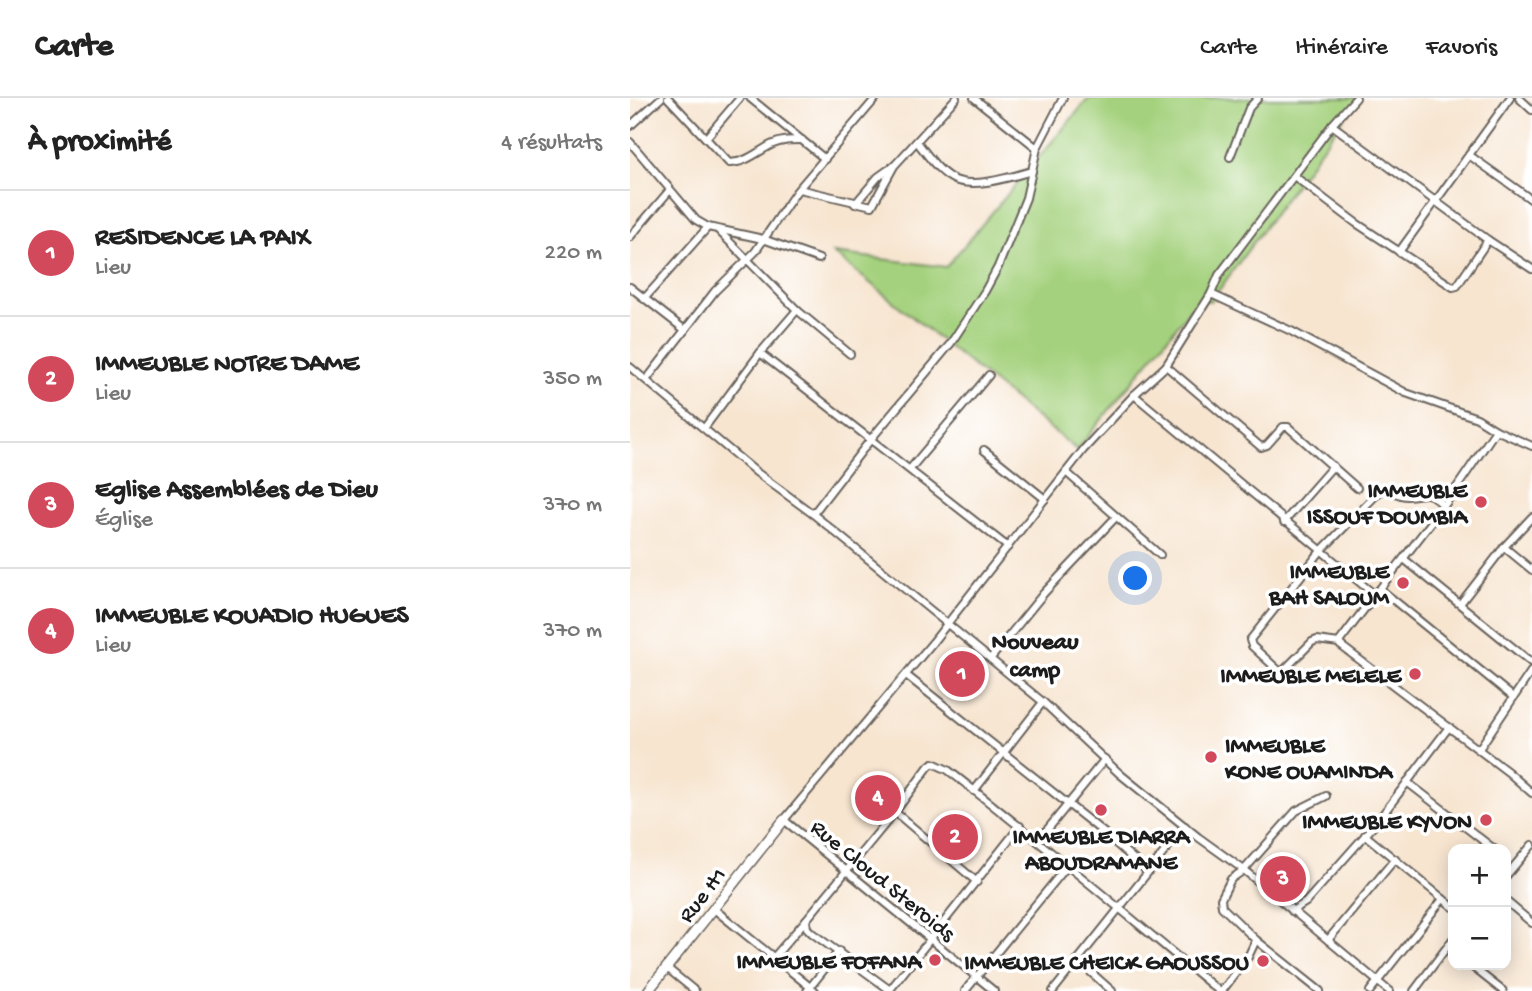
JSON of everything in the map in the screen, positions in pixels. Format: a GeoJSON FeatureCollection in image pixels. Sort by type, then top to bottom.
{"type":"FeatureCollection","features":[{"type":"Feature","properties":{"kind":"street"},"geometry":{"type":"LineString","coordinates":[[630,126],[661,98]]}},
{"type":"Feature","properties":{"kind":"street"},"geometry":{"type":"LineString","coordinates":[[668,98],[730,163],[753,157],[783,140],[802,140]]}},
{"type":"Feature","properties":{"kind":"street"},"geometry":{"type":"LineString","coordinates":[[706,138],[740,98]]}},
{"type":"Feature","properties":{"kind":"street"},"geometry":{"type":"LineString","coordinates":[[750,98],[825,159]]}},
{"type":"Feature","properties":{"kind":"street"},"geometry":{"type":"LineString","coordinates":[[647,379],[715,291],[755,252],[799,189],[876,98]]}},
{"type":"Feature","properties":{"kind":"street"},"geometry":{"type":"LineString","coordinates":[[855,204],[956,98]]}},
{"type":"Feature","properties":{"kind":"street"},"geometry":{"type":"LineString","coordinates":[[974,98],[1037,148]]}},
{"type":"Feature","properties":{"kind":"street"},"geometry":{"type":"LineString","coordinates":[[813,514],[951,343],[985,291],[998,267],[1026,198],[1037,148],[1063,98]]}},
{"type":"Feature","properties":{"kind":"street"},"geometry":{"type":"LineString","coordinates":[[1230,157],[1249,108],[1258,98]]}},
{"type":"Feature","properties":{"kind":"street"},"geometry":{"type":"LineString","coordinates":[[784,820],[948,624],[1066,472],[1133,395],[1166,366],[1211,294],[1219,275],[1332,125],[1356,98]]}},
{"type":"Feature","properties":{"kind":"street"},"geometry":{"type":"LineString","coordinates":[[1399,252],[1510,98]]}},
{"type":"Feature","properties":{"kind":"street"},"geometry":{"type":"LineString","coordinates":[[1519,98],[1532,110]]}},
{"type":"Feature","properties":{"kind":"street"},"geometry":{"type":"LineString","coordinates":[[1332,125],[1488,240],[1532,269]]}},
{"type":"Feature","properties":{"kind":"street"},"geometry":{"type":"LineString","coordinates":[[630,142],[696,220],[708,227],[763,239],[819,259]]}},
{"type":"Feature","properties":{"kind":"street"},"geometry":{"type":"LineString","coordinates":[[916,142],[940,169],[956,181],[967,183],[1002,179],[1032,171]]}},
{"type":"Feature","properties":{"kind":"street"},"geometry":{"type":"LineString","coordinates":[[1469,155],[1532,200]]}},
{"type":"Feature","properties":{"kind":"street"},"geometry":{"type":"LineString","coordinates":[[799,189],[855,204],[874,205],[894,166]]}},
{"type":"Feature","properties":{"kind":"street"},"geometry":{"type":"LineString","coordinates":[[1294,176],[1356,223],[1455,286],[1488,240]]}},
{"type":"Feature","properties":{"kind":"street"},"geometry":{"type":"LineString","coordinates":[[630,237],[670,191]]}},
{"type":"Feature","properties":{"kind":"street"},"geometry":{"type":"LineString","coordinates":[[644,299],[708,227]]}},
{"type":"Feature","properties":{"kind":"street"},"geometry":{"type":"LineString","coordinates":[[717,229],[797,310],[850,354]]}},
{"type":"Feature","properties":{"kind":"street"},"geometry":{"type":"LineString","coordinates":[[630,287],[685,330]]}},
{"type":"Feature","properties":{"kind":"street"},"geometry":{"type":"LineString","coordinates":[[1211,294],[1291,331],[1406,393],[1477,418],[1532,446]]}},
{"type":"Feature","properties":{"kind":"street"},"geometry":{"type":"LineString","coordinates":[[705,427],[760,353],[797,310]]}},
{"type":"Feature","properties":{"kind":"street"},"geometry":{"type":"LineString","coordinates":[[760,353],[1008,547]]}},
{"type":"Feature","properties":{"kind":"street"},"geometry":{"type":"LineString","coordinates":[[1166,366],[1261,447],[1267,445],[1285,426],[1357,488]]}},
{"type":"Feature","properties":{"kind":"street"},"geometry":{"type":"LineString","coordinates":[[630,367],[756,472],[813,514],[991,658],[1105,759],[1389,991]]}},
{"type":"Feature","properties":{"kind":"street"},"geometry":{"type":"LineString","coordinates":[[910,469],[989,375]]}},
{"type":"Feature","properties":{"kind":"street"},"geometry":{"type":"LineString","coordinates":[[1133,395],[1320,552],[1377,592],[1513,697]]}},
{"type":"Feature","properties":{"kind":"street"},"geometry":{"type":"LineString","coordinates":[[1339,643],[1444,506],[1496,429]]}},
{"type":"Feature","properties":{"kind":"street"},"geometry":{"type":"LineString","coordinates":[[984,450],[1045,499]]}},
{"type":"Feature","properties":{"kind":"street"},"geometry":{"type":"LineString","coordinates":[[1284,522],[1333,466]]}},
{"type":"Feature","properties":{"kind":"street"},"geometry":{"type":"LineString","coordinates":[[1066,472],[1160,555]]}},
{"type":"Feature","properties":{"kind":"street"},"geometry":{"type":"LineString","coordinates":[[1444,506],[1433,495],[1424,492],[1404,497],[1384,489],[1320,552],[1250,640],[1252,646],[1278,670],[1283,671],[1312,642],[1317,640],[1339,643],[1479,749],[1532,793]]}},
{"type":"Feature","properties":{"kind":"street"},"geometry":{"type":"LineString","coordinates":[[991,658],[1044,593],[1116,517]]}},
{"type":"Feature","properties":{"kind":"street"},"geometry":{"type":"LineString","coordinates":[[1460,604],[1504,547],[1532,517]]}},
{"type":"Feature","properties":{"kind":"street"},"geometry":{"type":"LineString","coordinates":[[1504,547],[1532,570]]}},
{"type":"Feature","properties":{"kind":"street"},"geometry":{"type":"LineString","coordinates":[[1404,559],[1532,663]]}},
{"type":"Feature","properties":{"kind":"street"},"geometry":{"type":"LineString","coordinates":[[1479,749],[1532,670]]}},
{"type":"Feature","properties":{"kind":"street"},"geometry":{"type":"LineString","coordinates":[[906,675],[1068,804],[1147,871]]}},
{"type":"Feature","properties":{"kind":"street"},"geometry":{"type":"LineString","coordinates":[[974,790],[1043,702]]}},
{"type":"Feature","properties":{"kind":"street"},"geometry":{"type":"LineString","coordinates":[[1292,911],[1306,902],[1365,835],[1449,727]]}},
{"type":"Feature","properties":{"kind":"street"},"geometry":{"type":"LineString","coordinates":[[1038,841],[1105,759]]}},
{"type":"Feature","properties":{"kind":"street"},"geometry":{"type":"LineString","coordinates":[[775,956],[933,764],[943,766],[1020,826],[1220,991],[1248,957],[1256,940]]}},
{"type":"Feature","properties":{"kind":"street"},"geometry":{"type":"LineString","coordinates":[[1407,782],[1488,844]]}},
{"type":"Feature","properties":{"kind":"street"},"geometry":{"type":"LineString","coordinates":[[1320,991],[1310,988],[1256,940],[1226,912],[1221,903],[1231,879],[1244,870],[1292,815],[1326,796]]}},
{"type":"Feature","properties":{"kind":"street"},"geometry":{"type":"LineString","coordinates":[[895,812],[976,882]]}},
{"type":"Feature","properties":{"kind":"street","name":"Rue Cloud Steroids"},"geometry":{"type":"LineString","coordinates":[[784,820],[994,991]]}},
{"type":"Feature","properties":{"kind":"street","name":"Rue H1"},"geometry":{"type":"LineString","coordinates":[[648,991],[784,820]]}},
{"type":"Feature","properties":{"kind":"street"},"geometry":{"type":"LineString","coordinates":[[1053,991],[1185,825]]}},
{"type":"Feature","properties":{"kind":"street"},"geometry":{"type":"LineString","coordinates":[[806,920],[807,928],[812,933],[889,990],[1020,826]]}},
{"type":"Feature","properties":{"kind":"street"},"geometry":{"type":"LineString","coordinates":[[1365,835],[1448,903]]}},
{"type":"Feature","properties":{"kind":"street"},"geometry":{"type":"LineString","coordinates":[[1511,870],[1532,845]]}},
{"type":"Feature","properties":{"kind":"street"},"geometry":{"type":"LineString","coordinates":[[1328,940],[1395,859]]}},
{"type":"Feature","properties":{"kind":"street"},"geometry":{"type":"LineString","coordinates":[[1511,863],[1515,866]]}},
{"type":"Feature","properties":{"kind":"street"},"geometry":{"type":"LineString","coordinates":[[965,991],[1068,865]]}},
{"type":"Feature","properties":{"kind":"street"},"geometry":{"type":"LineString","coordinates":[[1370,991],[1443,899]]}},
{"type":"Feature","properties":{"kind":"street"},"geometry":{"type":"LineString","coordinates":[[1511,905],[1532,923]]}},
{"type":"Feature","properties":{"kind":"street"},"geometry":{"type":"LineString","coordinates":[[714,909],[775,956],[811,990],[839,951]]}},
{"type":"Feature","properties":{"kind":"street"},"geometry":{"type":"LineString","coordinates":[[1414,991],[1448,951]]}},
{"type":"Feature","properties":{"kind":"street"},"geometry":{"type":"LineString","coordinates":[[1077,960],[1112,991]]}},
{"type":"Feature","properties":{"kind":"street"},"geometry":{"type":"LineString","coordinates":[[667,968],[695,991]]}},
{"type":"Feature","properties":{"kind":"street"},"geometry":{"type":"LineString","coordinates":[[1476,970],[1503,991]]}},
{"type":"Feature","properties":{"kind":"green space"},"geometry":{"type":"Polygon","coordinates":[[[1089,98],[1358,98],[1211,301],[1198,300],[1077,450],[833,253],[946,267],[1089,98]]]}},
{"type":"Feature","properties":{"kind":"place","name":"IMMEUBLE ISSOUF DOUMBIA"},"geometry":{"type":"Point","coordinates":[1481,502]}},
{"type":"Feature","properties":{"kind":"place","name":"IMMEUBLE BAH SALOUM"},"geometry":{"type":"Point","coordinates":[1403,583]}},
{"type":"Feature","properties":{"kind":"place","name":"RESIDENCE LA PAIX"},"geometry":{"type":"Point","coordinates":[962,674]}},
{"type":"Feature","properties":{"kind":"place","name":"IMMEUBLE MELELE"},"geometry":{"type":"Point","coordinates":[1415,674]}},
{"type":"Feature","properties":{"kind":"place","name":"IMMEUBLE KONE OUAMINDA"},"geometry":{"type":"Point","coordinates":[1211,757]}},
{"type":"Feature","properties":{"kind":"place","name":"IMMEUBLE KOUADIO HUGUES"},"geometry":{"type":"Point","coordinates":[878,798]}},
{"type":"Feature","properties":{"kind":"place","name":"IMMEUBLE DIARRA ABOUDRAMANE"},"geometry":{"type":"Point","coordinates":[1101,810]}},
{"type":"Feature","properties":{"kind":"place","name":"IMMEUBLE KYVON"},"geometry":{"type":"Point","coordinates":[1486,820]}},
{"type":"Feature","properties":{"kind":"place","name":"IMMEUBLE NOTRE DAME"},"geometry":{"type":"Point","coordinates":[955,837]}},
{"type":"Feature","properties":{"kind":"place","name":"Eglise Assemblées de Dieu"},"geometry":{"type":"Point","coordinates":[1283,879]}},
{"type":"Feature","properties":{"kind":"place","name":"IMMEUBLE FOFANA"},"geometry":{"type":"Point","coordinates":[935,960]}},
{"type":"Feature","properties":{"kind":"place","name":"IMMEUBLE CHEICK GAOUSSOU"},"geometry":{"type":"Point","coordinates":[1263,961]}},
{"type":"Feature","properties":{"kind":"district","name":"Nouveau camp"},"geometry":{"type":"Point","coordinates":[1035,654]}}]}
